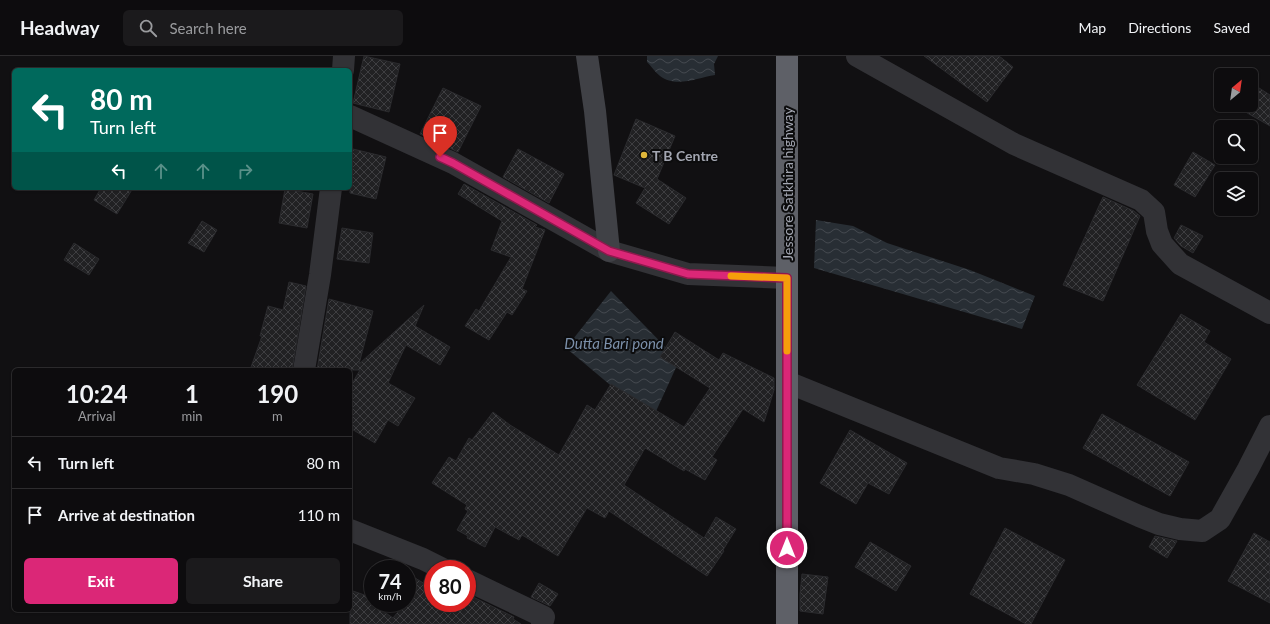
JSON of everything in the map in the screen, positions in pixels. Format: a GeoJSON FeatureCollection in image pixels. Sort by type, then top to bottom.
{"type":"FeatureCollection","features":[{"type":"Feature","properties":{"kind":"highway","name":"Jessore Satkhira highway"},"geometry":{"type":"LineString","coordinates":[[787,56],[787,624]]}},
{"type":"Feature","properties":{"kind":"street"},"geometry":{"type":"LineString","coordinates":[[343,68],[344,56]]}},
{"type":"Feature","properties":{"kind":"street"},"geometry":{"type":"LineString","coordinates":[[587,56],[595,111],[609,251]]}},
{"type":"Feature","properties":{"kind":"street"},"geometry":{"type":"LineString","coordinates":[[857,56],[1014,144],[1141,200],[1154,212],[1157,231],[1162,244],[1180,264],[1270,313]]}},
{"type":"Feature","properties":{"kind":"street"},"geometry":{"type":"LineString","coordinates":[[352,117],[453,163],[609,251],[688,274],[787,278]]}},
{"type":"Feature","properties":{"kind":"street"},"geometry":{"type":"LineString","coordinates":[[304,368],[320,275],[331,190]]}},
{"type":"Feature","properties":{"kind":"street"},"geometry":{"type":"LineString","coordinates":[[787,382],[999,468],[1034,474],[1069,485],[1139,516],[1180,529],[1202,531],[1220,519],[1270,426]]}},
{"type":"Feature","properties":{"kind":"street"},"geometry":{"type":"LineString","coordinates":[[352,531],[425,560]]}},
{"type":"Feature","properties":{"kind":"street"},"geometry":{"type":"LineString","coordinates":[[476,584],[544,617],[542,624]]}},
{"type":"Feature","properties":{"kind":"water"},"geometry":{"type":"Polygon","coordinates":[[[647,56],[718,56],[714,64],[715,75],[680,82],[666,80],[656,73],[647,62],[647,56]]]}},
{"type":"Feature","properties":{"kind":"water"},"geometry":{"type":"Polygon","coordinates":[[[816,220],[853,226],[887,243],[970,270],[1035,296],[1022,329],[814,268],[816,220]]]}},
{"type":"Feature","properties":{"kind":"water","name":"Dutta Bari pond"},"geometry":{"type":"Polygon","coordinates":[[[611,291],[679,361],[652,420],[566,348],[611,291]]]}},
{"type":"Feature","properties":{"kind":"building"},"geometry":{"type":"Polygon","coordinates":[[[364,56],[400,64],[389,112],[353,103],[364,56]]]}},
{"type":"Feature","properties":{"kind":"building"},"geometry":{"type":"Polygon","coordinates":[[[924,56],[999,56],[1013,67],[987,102],[924,56]]]}},
{"type":"Feature","properties":{"kind":"building"},"geometry":{"type":"Polygon","coordinates":[[[1258,87],[1270,95],[1270,126],[1246,112],[1258,112],[1258,87]]]}},
{"type":"Feature","properties":{"kind":"building"},"geometry":{"type":"Polygon","coordinates":[[[443,88],[481,106],[458,152],[420,134],[443,88]]]}},
{"type":"Feature","properties":{"kind":"building","name":"T B Centre"},"geometry":{"type":"Polygon","coordinates":[[[636,119],[675,136],[657,179],[686,198],[669,224],[636,203],[645,188],[614,175],[636,119]]]}},
{"type":"Feature","properties":{"kind":"building"},"geometry":{"type":"Polygon","coordinates":[[[353,149],[386,157],[376,199],[350,193],[350,190],[352,190],[353,149]]]}},
{"type":"Feature","properties":{"kind":"building"},"geometry":{"type":"Polygon","coordinates":[[[518,149],[564,174],[549,203],[503,177],[518,149]]]}},
{"type":"Feature","properties":{"kind":"building"},"geometry":{"type":"Polygon","coordinates":[[[1193,152],[1215,165],[1195,197],[1174,185],[1193,152]]]}},
{"type":"Feature","properties":{"kind":"building"},"geometry":{"type":"Polygon","coordinates":[[[464,184],[537,225],[535,227],[545,230],[522,289],[527,291],[512,315],[507,312],[489,340],[465,326],[476,309],[479,311],[511,257],[491,250],[502,221],[458,194],[464,184]]]}},
{"type":"Feature","properties":{"kind":"building"},"geometry":{"type":"Polygon","coordinates":[[[100,190],[132,190],[117,214],[94,200],[100,190]]]}},
{"type":"Feature","properties":{"kind":"building"},"geometry":{"type":"Polygon","coordinates":[[[285,190],[313,194],[307,228],[279,223],[285,190]]]}},
{"type":"Feature","properties":{"kind":"building"},"geometry":{"type":"Polygon","coordinates":[[[1103,197],[1134,211],[1140,216],[1103,301],[1063,285],[1103,197]]]}},
{"type":"Feature","properties":{"kind":"building"},"geometry":{"type":"Polygon","coordinates":[[[202,221],[217,230],[204,252],[188,243],[202,221]]]}},
{"type":"Feature","properties":{"kind":"building"},"geometry":{"type":"Polygon","coordinates":[[[1181,225],[1203,236],[1193,253],[1181,246],[1174,238],[1181,225]]]}},
{"type":"Feature","properties":{"kind":"building"},"geometry":{"type":"Polygon","coordinates":[[[342,228],[373,233],[369,263],[337,259],[342,228]]]}},
{"type":"Feature","properties":{"kind":"building"},"geometry":{"type":"Polygon","coordinates":[[[74,243],[99,259],[89,275],[64,260],[74,243]]]}},
{"type":"Feature","properties":{"kind":"building"},"geometry":{"type":"Polygon","coordinates":[[[289,282],[306,286],[292,368],[251,368],[262,336],[260,336],[268,306],[283,310],[289,282]]]}},
{"type":"Feature","properties":{"kind":"building"},"geometry":{"type":"Polygon","coordinates":[[[329,299],[373,311],[359,364],[424,305],[415,326],[450,347],[440,365],[406,345],[388,383],[415,398],[398,426],[388,420],[375,443],[352,429],[352,384],[360,370],[352,370],[352,368],[317,368],[329,299]]]}},
{"type":"Feature","properties":{"kind":"building"},"geometry":{"type":"Polygon","coordinates":[[[1181,314],[1210,331],[1204,342],[1231,359],[1195,420],[1137,385],[1181,314]]]}},
{"type":"Feature","properties":{"kind":"building"},"geometry":{"type":"Polygon","coordinates":[[[675,332],[719,360],[723,353],[774,378],[774,390],[764,422],[743,409],[712,457],[717,460],[705,480],[685,469],[684,471],[645,448],[624,485],[704,538],[716,517],[736,529],[723,550],[724,551],[707,576],[609,511],[605,518],[587,508],[558,556],[522,535],[519,540],[495,527],[485,547],[467,538],[468,536],[457,530],[468,511],[465,509],[467,505],[432,483],[449,457],[456,461],[469,438],[472,440],[493,412],[510,425],[559,455],[587,405],[595,410],[611,384],[684,427],[710,388],[660,357],[675,332]]]}},
{"type":"Feature","properties":{"kind":"building"},"geometry":{"type":"Polygon","coordinates":[[[1102,414],[1189,462],[1170,496],[1083,448],[1102,414]]]}},
{"type":"Feature","properties":{"kind":"building"},"geometry":{"type":"Polygon","coordinates":[[[850,430],[907,463],[889,494],[868,483],[856,504],[820,483],[850,430]]]}},
{"type":"Feature","properties":{"kind":"building"},"geometry":{"type":"Polygon","coordinates":[[[1005,528],[1065,560],[1031,624],[1026,624],[970,594],[1005,528]]]}},
{"type":"Feature","properties":{"kind":"building"},"geometry":{"type":"Polygon","coordinates":[[[1254,533],[1270,542],[1270,603],[1228,581],[1254,533]]]}},
{"type":"Feature","properties":{"kind":"building"},"geometry":{"type":"Polygon","coordinates":[[[1155,536],[1177,541],[1167,558],[1149,547],[1155,536]]]}},
{"type":"Feature","properties":{"kind":"building"},"geometry":{"type":"Polygon","coordinates":[[[870,542],[911,566],[896,591],[855,567],[870,542]]]}},
{"type":"Feature","properties":{"kind":"building"},"geometry":{"type":"Polygon","coordinates":[[[802,574],[828,577],[823,614],[800,611],[802,574]]]}},
{"type":"Feature","properties":{"kind":"building"},"geometry":{"type":"Polygon","coordinates":[[[416,579],[424,583],[424,612],[476,612],[476,598],[514,617],[513,619],[521,624],[350,624],[350,612],[352,612],[352,591],[364,595],[364,612],[384,612],[393,618],[398,612],[416,612],[416,579]]]}},
{"type":"Feature","properties":{"kind":"building"},"geometry":{"type":"Polygon","coordinates":[[[539,583],[558,594],[550,606],[531,597],[539,583]]]}},
{"type":"Feature","properties":{"kind":"slow traffic"},"geometry":{"type":"LineString","coordinates":[[731,276],[787,278],[787,351]]}},
{"type":"Feature","properties":{"kind":"place","name":"T B Centre"},"geometry":{"type":"Point","coordinates":[644,155]}},
{"type":"Feature","properties":{"kind":"route"},"geometry":{"type":"LineString","coordinates":[[440,157],[609,251],[688,274],[787,278],[787,548]]}}]}
